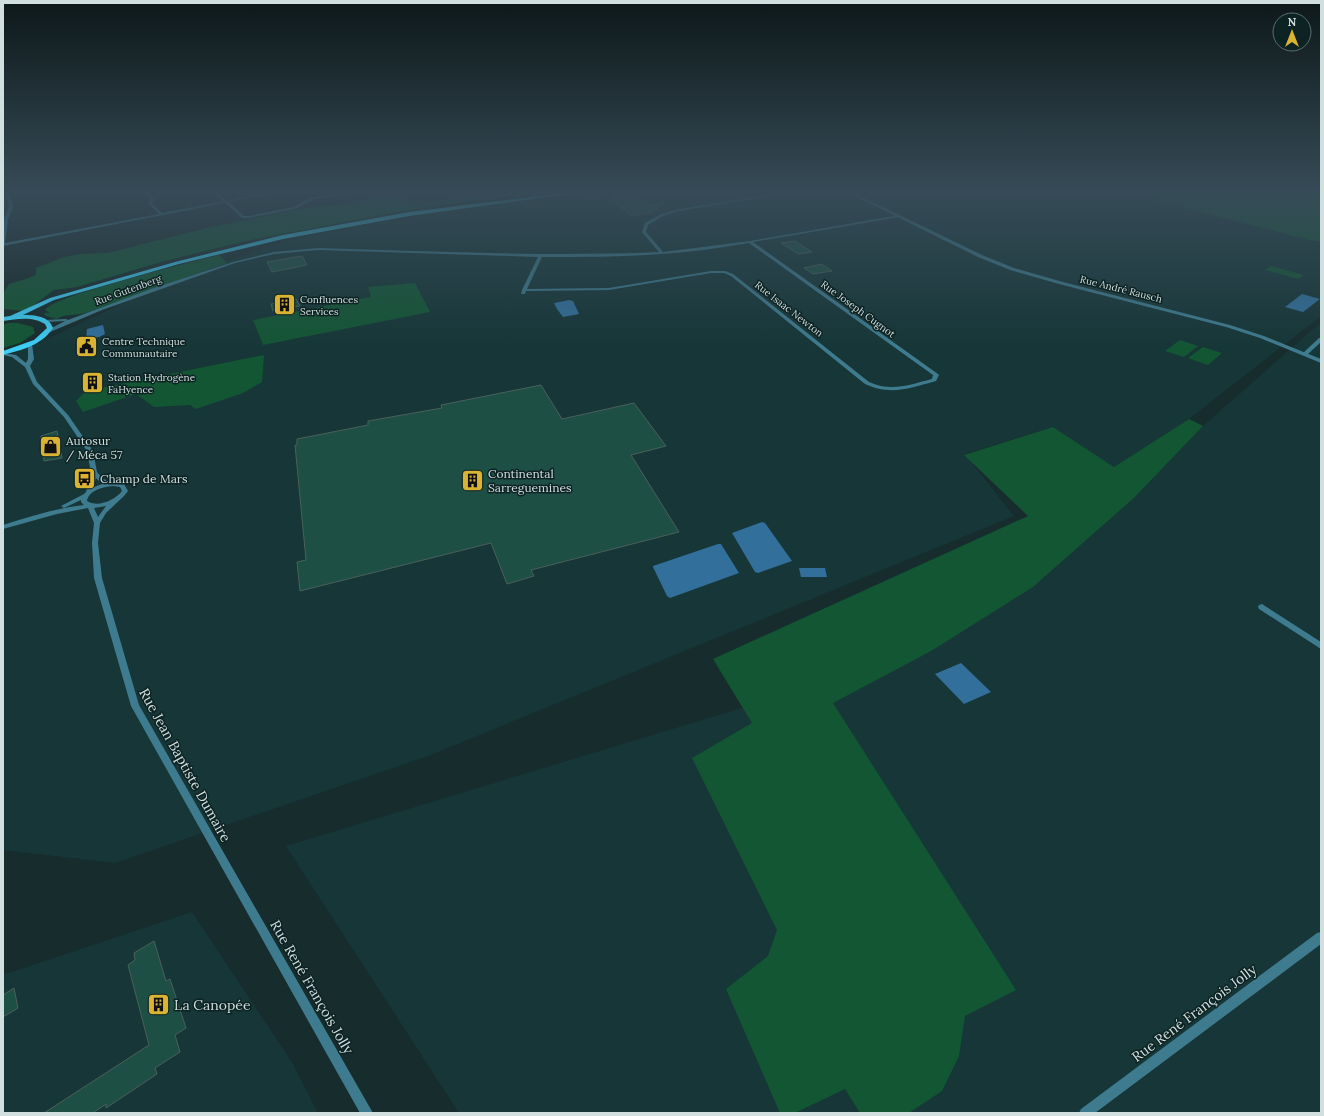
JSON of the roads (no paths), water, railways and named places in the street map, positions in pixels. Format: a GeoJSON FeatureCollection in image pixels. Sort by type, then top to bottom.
{"type":"FeatureCollection","features":[{"type":"Feature","properties":{"kind":"main road"},"geometry":{"type":"LineString","coordinates":[[11,318],[45,302],[177,263],[255,244]]}},
{"type":"Feature","properties":{"kind":"main road"},"geometry":{"type":"LineString","coordinates":[[37,318],[36,313],[40,308],[65,296]]}},
{"type":"Feature","properties":{"kind":"main road"},"geometry":{"type":"LineString","coordinates":[[3,319],[37,318],[45,321],[49,325],[48,331],[42,337],[30,344],[3,354]]}},
{"type":"Feature","properties":{"kind":"street"},"geometry":{"type":"LineString","coordinates":[[654,244],[661,252]]}},
{"type":"Feature","properties":{"kind":"street","name":"Rue Gutenberg"},"geometry":{"type":"LineString","coordinates":[[48,331],[76,318],[231,262],[274,252],[318,249],[587,256],[661,252],[731,244]]}},
{"type":"Feature","properties":{"kind":"street","name":"Rue Joseph Cugnot"},"geometry":{"type":"LineString","coordinates":[[753,244],[936,376],[934,380],[914,385]]}},
{"type":"Feature","properties":{"kind":"street","name":"Rue André Rausch"},"geometry":{"type":"LineString","coordinates":[[956,244],[1012,269],[1062,284],[1228,326],[1321,361]]}},
{"type":"Feature","properties":{"kind":"street","name":"Rue Isaac Newton"},"geometry":{"type":"LineString","coordinates":[[541,255],[524,291],[610,289],[711,272],[725,272],[732,275],[867,383],[876,388],[893,390],[914,385]]}},
{"type":"Feature","properties":{"kind":"street","name":"Rue Gutenberg"},"geometry":{"type":"LineString","coordinates":[[45,321],[61,321],[76,318]]}},
{"type":"Feature","properties":{"kind":"street"},"geometry":{"type":"LineString","coordinates":[[1305,354],[1321,339]]}},
{"type":"Feature","properties":{"kind":"street"},"geometry":{"type":"LineString","coordinates":[[28,366],[31,359],[30,344]]}},
{"type":"Feature","properties":{"kind":"street"},"geometry":{"type":"LineString","coordinates":[[3,354],[14,356],[28,366],[35,383],[66,416],[90,451],[94,473],[87,494]]}},
{"type":"Feature","properties":{"kind":"street"},"geometry":{"type":"LineString","coordinates":[[94,473],[101,480],[122,485],[125,491],[104,512],[97,523]]}},
{"type":"Feature","properties":{"kind":"street"},"geometry":{"type":"LineString","coordinates":[[50,513],[100,486],[113,484]]}},
{"type":"Feature","properties":{"kind":"street","name":"Rue Jean Baptiste Dumaire"},"geometry":{"type":"LineString","coordinates":[[87,494],[84,502],[90,506],[97,523],[95,543],[98,578],[130,695],[168,766],[232,876]]}},
{"type":"Feature","properties":{"kind":"street"},"geometry":{"type":"LineString","coordinates":[[3,527],[71,508],[102,505],[115,501]]}},
{"type":"Feature","properties":{"kind":"street"},"geometry":{"type":"LineString","coordinates":[[1262,607],[1321,646]]}},
{"type":"Feature","properties":{"kind":"street","name":"Rue René François Jolly"},"geometry":{"type":"LineString","coordinates":[[232,876],[367,1113]]}},
{"type":"Feature","properties":{"kind":"street","name":"Rue René François Jolly"},"geometry":{"type":"LineString","coordinates":[[1084,1113],[1321,937]]}},
{"type":"Feature","properties":{"kind":"water"},"geometry":{"type":"Polygon","coordinates":[[[1302,294],[1320,299],[1303,312],[1285,307],[1302,294]]]}},
{"type":"Feature","properties":{"kind":"water"},"geometry":{"type":"Polygon","coordinates":[[[569,300],[573,301],[579,314],[563,317],[554,303],[569,300]]]}},
{"type":"Feature","properties":{"kind":"water"},"geometry":{"type":"Polygon","coordinates":[[[103,325],[105,334],[99,337],[86,339],[87,329],[103,325]]]}},
{"type":"Feature","properties":{"kind":"water"},"geometry":{"type":"Polygon","coordinates":[[[762,522],[765,523],[792,561],[758,573],[755,572],[732,533],[762,522]]]}},
{"type":"Feature","properties":{"kind":"water"},"geometry":{"type":"Polygon","coordinates":[[[721,544],[739,573],[670,598],[667,596],[653,566],[721,544]]]}},
{"type":"Feature","properties":{"kind":"water"},"geometry":{"type":"Polygon","coordinates":[[[799,568],[825,568],[827,577],[801,577],[799,568]]]}},
{"type":"Feature","properties":{"kind":"water"},"geometry":{"type":"Polygon","coordinates":[[[961,663],[991,692],[964,704],[935,674],[961,663]]]}},
{"type":"Feature","properties":{"kind":"place","name":"Confluences Services"},"geometry":{"type":"Point","coordinates":[285,305]}},
{"type":"Feature","properties":{"kind":"place","name":"Centre Technique Communautaire"},"geometry":{"type":"Point","coordinates":[86,347]}},
{"type":"Feature","properties":{"kind":"place","name":"Station Hydrogène FaHyence"},"geometry":{"type":"Point","coordinates":[92,383]}},
{"type":"Feature","properties":{"kind":"place","name":"Autosur / Méca 57"},"geometry":{"type":"Point","coordinates":[51,447]}},
{"type":"Feature","properties":{"kind":"place","name":"Champ de Mars"},"geometry":{"type":"Point","coordinates":[84,478]}},
{"type":"Feature","properties":{"kind":"place","name":"Continental Sarreguemines"},"geometry":{"type":"Point","coordinates":[473,480]}},
{"type":"Feature","properties":{"kind":"place","name":"La Canopée"},"geometry":{"type":"Point","coordinates":[158,1005]}}]}
